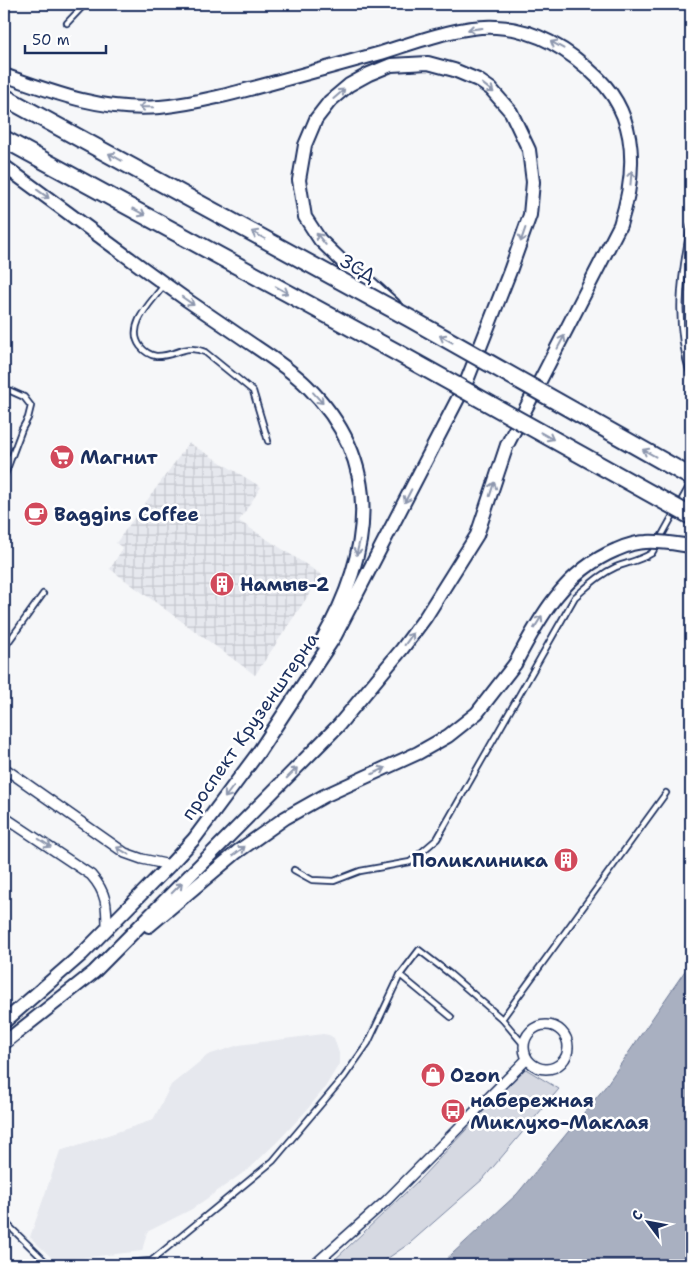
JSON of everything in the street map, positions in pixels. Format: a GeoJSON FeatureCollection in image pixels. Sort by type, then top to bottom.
{"type":"FeatureCollection","features":[{"type":"Feature","properties":{"kind":"highway","name":"ЗСД"},"geometry":{"type":"LineString","coordinates":[[4,97],[409,318],[691,477]]}},
{"type":"Feature","properties":{"kind":"highway"},"geometry":{"type":"LineString","coordinates":[[4,139],[389,348],[691,516]]}},
{"type":"Feature","properties":{"kind":"main road"},"geometry":{"type":"LineString","coordinates":[[4,74],[88,103],[157,107],[194,103],[464,30],[496,27],[523,32],[552,42],[569,52],[604,83],[617,101],[625,118],[629,133],[632,164],[630,186],[620,225],[506,446],[477,535],[402,649],[338,726],[94,972]]}},
{"type":"Feature","properties":{"kind":"main road","name":"проспект Крузенштерна"},"geometry":{"type":"LineString","coordinates":[[4,1022],[82,954],[170,865],[194,838],[258,753],[334,636],[378,556],[429,452],[466,383],[530,215],[533,182],[529,150],[511,112],[491,89],[478,80],[454,70],[428,63],[391,65],[349,84],[330,100],[316,119],[305,145],[299,180],[305,217],[320,240],[348,267],[370,283],[409,318]]}},
{"type":"Feature","properties":{"kind":"main road"},"geometry":{"type":"LineString","coordinates":[[4,166],[306,385],[338,423],[354,453],[363,504],[362,528],[353,570],[327,633],[258,753]]}},
{"type":"Feature","properties":{"kind":"main road"},"geometry":{"type":"LineString","coordinates":[[4,1043],[94,972],[237,852],[285,818],[324,796],[418,753],[448,736],[477,713],[515,664],[533,630],[561,589],[601,556],[622,547],[644,542],[691,546]]}},
{"type":"Feature","properties":{"kind":"street"},"geometry":{"type":"LineString","coordinates":[[4,768],[125,853],[170,865]]}},
{"type":"Feature","properties":{"kind":"street"},"geometry":{"type":"LineString","coordinates":[[4,816],[92,875],[101,886],[107,904],[107,929]]}},
{"type":"Feature","properties":{"kind":"street"},"geometry":{"type":"LineString","coordinates":[[541,1026],[554,1027],[565,1036],[567,1042],[566,1056],[562,1062],[551,1068],[537,1067],[527,1059],[524,1045],[529,1033],[541,1026]]}},
{"type":"Feature","properties":{"kind":"street"},"geometry":{"type":"LineString","coordinates":[[314,1265],[387,1200],[527,1059]]}},
{"type":"Feature","properties":{"kind":"lane"},"geometry":{"type":"LineString","coordinates":[[67,23],[85,4]]}},
{"type":"Feature","properties":{"kind":"lane"},"geometry":{"type":"LineString","coordinates":[[691,225],[684,267],[680,316],[681,337],[691,377]]}},
{"type":"Feature","properties":{"kind":"lane"},"geometry":{"type":"LineString","coordinates":[[165,284],[138,322],[134,333],[138,342],[144,351],[155,356],[189,348],[206,352],[253,391],[268,441]]}},
{"type":"Feature","properties":{"kind":"lane"},"geometry":{"type":"LineString","coordinates":[[4,388],[24,397],[31,406],[4,477]]}},
{"type":"Feature","properties":{"kind":"lane"},"geometry":{"type":"LineString","coordinates":[[294,870],[312,880],[334,881],[360,871],[410,862],[437,839],[575,597],[604,574],[618,566],[643,559],[652,552],[691,483]]}},
{"type":"Feature","properties":{"kind":"lane"},"geometry":{"type":"LineString","coordinates":[[683,498],[691,503]]}},
{"type":"Feature","properties":{"kind":"lane"},"geometry":{"type":"LineString","coordinates":[[4,648],[43,594]]}},
{"type":"Feature","properties":{"kind":"lane"},"geometry":{"type":"LineString","coordinates":[[502,1019],[666,793]]}},
{"type":"Feature","properties":{"kind":"lane"},"geometry":{"type":"LineString","coordinates":[[98,1265],[151,1260],[273,1161],[344,1077],[368,1043],[400,975],[418,950],[450,974],[502,1019],[524,1045]]}},
{"type":"Feature","properties":{"kind":"lane"},"geometry":{"type":"LineString","coordinates":[[400,975],[451,1017]]}},
{"type":"Feature","properties":{"kind":"lane"},"geometry":{"type":"LineString","coordinates":[[8,1225],[49,1265]]}},
{"type":"Feature","properties":{"kind":"shaded area"},"geometry":{"type":"Polygon","coordinates":[[[691,262],[691,294],[684,292],[691,262]]]}},
{"type":"Feature","properties":{"kind":"shaded area"},"geometry":{"type":"Polygon","coordinates":[[[189,443],[261,487],[239,521],[322,575],[255,675],[110,569],[123,548],[116,543],[189,443]]]}},
{"type":"Feature","properties":{"kind":"shaded area"},"geometry":{"type":"Polygon","coordinates":[[[323,1034],[334,1038],[339,1053],[339,1064],[324,1089],[305,1112],[250,1168],[192,1209],[147,1232],[142,1251],[55,1261],[30,1237],[60,1151],[153,1120],[171,1085],[208,1055],[239,1045],[323,1034]]]}},
{"type":"Feature","properties":{"kind":"shaded area"},"geometry":{"type":"Polygon","coordinates":[[[524,1068],[559,1089],[483,1179],[410,1243],[378,1265],[329,1265],[420,1179],[524,1068]]]}},
{"type":"Feature","properties":{"kind":"water"},"geometry":{"type":"Polygon","coordinates":[[[691,962],[691,1265],[440,1265],[517,1194],[605,1087],[691,962]]]}},
{"type":"Feature","properties":{"kind":"place","name":"Магнит"},"geometry":{"type":"Point","coordinates":[62,457]}},
{"type":"Feature","properties":{"kind":"place","name":"Baggins Coffee"},"geometry":{"type":"Point","coordinates":[36,514]}},
{"type":"Feature","properties":{"kind":"place","name":"Намыв-2"},"geometry":{"type":"Point","coordinates":[222,584]}},
{"type":"Feature","properties":{"kind":"place","name":"Поликлиника"},"geometry":{"type":"Point","coordinates":[566,860]}},
{"type":"Feature","properties":{"kind":"place","name":"Ozon"},"geometry":{"type":"Point","coordinates":[433,1075]}},
{"type":"Feature","properties":{"kind":"place","name":"набережная Миклухо-Маклая"},"geometry":{"type":"Point","coordinates":[453,1111]}}]}
